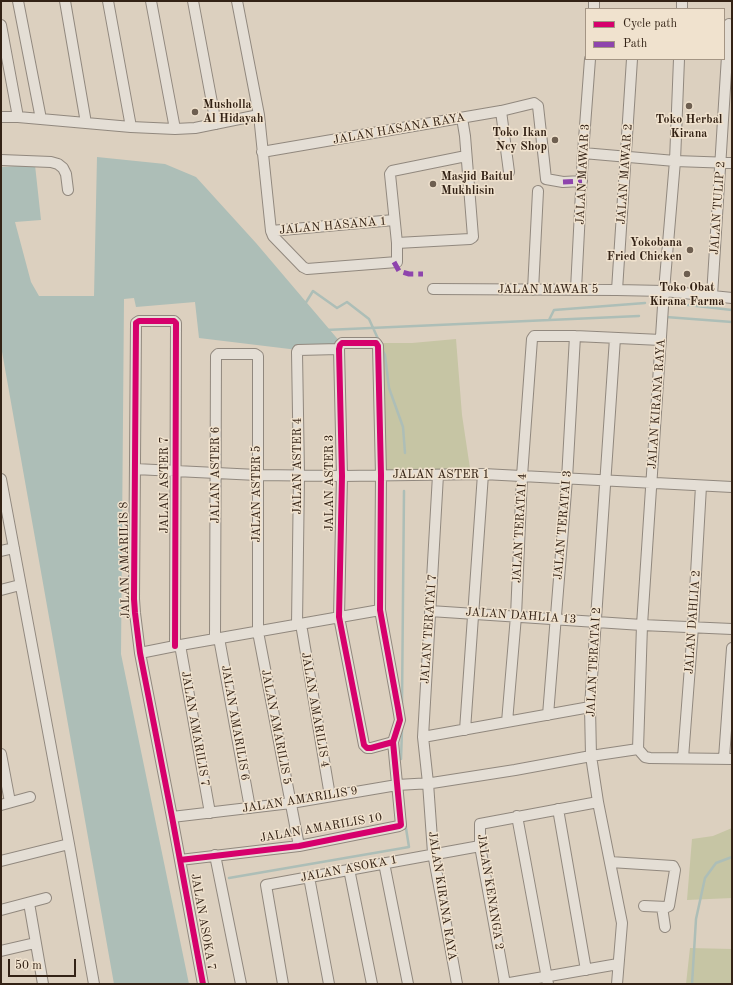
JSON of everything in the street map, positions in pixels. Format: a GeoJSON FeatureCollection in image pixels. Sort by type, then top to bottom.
{"type":"FeatureCollection","features":[{"type":"Feature","properties":{"kind":"street"},"geometry":{"type":"LineString","coordinates":[[18,1],[41,119]]}},
{"type":"Feature","properties":{"kind":"street"},"geometry":{"type":"LineString","coordinates":[[65,1],[86,123]]}},
{"type":"Feature","properties":{"kind":"street"},"geometry":{"type":"LineString","coordinates":[[108,1],[131,127]]}},
{"type":"Feature","properties":{"kind":"street"},"geometry":{"type":"LineString","coordinates":[[151,1],[175,129]]}},
{"type":"Feature","properties":{"kind":"street"},"geometry":{"type":"LineString","coordinates":[[193,1],[216,124]]}},
{"type":"Feature","properties":{"kind":"street"},"geometry":{"type":"LineString","coordinates":[[237,1],[259,115],[271,232],[273,236],[300,264],[307,269],[396,262],[398,260],[397,243],[390,174],[392,171],[466,156]]}},
{"type":"Feature","properties":{"kind":"street","name":"JALAN TULIP 2"},"geometry":{"type":"LineString","coordinates":[[712,296],[728,23]]}},
{"type":"Feature","properties":{"kind":"street"},"geometry":{"type":"LineString","coordinates":[[1,24],[18,117]]}},
{"type":"Feature","properties":{"kind":"street","name":"JALAN MAWAR 3"},"geometry":{"type":"LineString","coordinates":[[576,290],[583,153],[590,60]]}},
{"type":"Feature","properties":{"kind":"street","name":"JALAN MAWAR 2"},"geometry":{"type":"LineString","coordinates":[[617,290],[632,60]]}},
{"type":"Feature","properties":{"kind":"street","name":"JALAN KIRANA RAYA"},"geometry":{"type":"LineString","coordinates":[[638,749],[642,625],[663,304],[675,161],[679,60]]}},
{"type":"Feature","properties":{"kind":"street","name":"JALAN HASANA RAYA"},"geometry":{"type":"LineString","coordinates":[[262,152],[501,111],[534,103],[538,106],[546,179],[563,182],[582,181]]}},
{"type":"Feature","properties":{"kind":"street"},"geometry":{"type":"LineString","coordinates":[[501,111],[509,172]]}},
{"type":"Feature","properties":{"kind":"street"},"geometry":{"type":"LineString","coordinates":[[1,117],[175,129],[195,128],[259,115]]}},
{"type":"Feature","properties":{"kind":"street"},"geometry":{"type":"LineString","coordinates":[[397,243],[472,239],[462,118]]}},
{"type":"Feature","properties":{"kind":"street"},"geometry":{"type":"LineString","coordinates":[[583,153],[675,161],[732,163]]}},
{"type":"Feature","properties":{"kind":"street"},"geometry":{"type":"LineString","coordinates":[[1,160],[51,162],[58,164],[63,168],[66,174],[68,190]]}},
{"type":"Feature","properties":{"kind":"street"},"geometry":{"type":"LineString","coordinates":[[533,290],[538,191]]}},
{"type":"Feature","properties":{"kind":"street","name":"JALAN HASANA 1"},"geometry":{"type":"LineString","coordinates":[[271,232],[394,220]]}},
{"type":"Feature","properties":{"kind":"street","name":"JALAN MAWAR 5"},"geometry":{"type":"LineString","coordinates":[[433,289],[664,291],[732,298]]}},
{"type":"Feature","properties":{"kind":"street","name":"JALAN ASTER 7"},"geometry":{"type":"LineString","coordinates":[[136,323],[174,321],[176,323],[177,646]]}},
{"type":"Feature","properties":{"kind":"street","name":"JALAN AMARILIS 8"},"geometry":{"type":"LineString","coordinates":[[136,323],[134,599],[140,653],[172,817]]}},
{"type":"Feature","properties":{"kind":"street","name":"JALAN TERATAI 4"},"geometry":{"type":"LineString","coordinates":[[507,722],[516,616],[522,476],[532,339],[534,336],[575,336]]}},
{"type":"Feature","properties":{"kind":"street"},"geometry":{"type":"LineString","coordinates":[[575,336],[661,340]]}},
{"type":"Feature","properties":{"kind":"street","name":"JALAN TERATAI 3"},"geometry":{"type":"LineString","coordinates":[[548,715],[567,480],[575,336]]}},
{"type":"Feature","properties":{"kind":"street","name":"JALAN TERATAI 2"},"geometry":{"type":"LineString","coordinates":[[615,338],[590,707],[591,756],[598,802],[622,923],[617,984]]}},
{"type":"Feature","properties":{"kind":"street"},"geometry":{"type":"LineString","coordinates":[[339,349],[340,344],[342,343],[376,343],[378,346],[381,475],[380,610],[400,720],[393,742],[397,785]]}},
{"type":"Feature","properties":{"kind":"street","name":"JALAN ASTER 4"},"geometry":{"type":"LineString","coordinates":[[299,624],[299,475],[296,352],[298,350],[339,349]]}},
{"type":"Feature","properties":{"kind":"street","name":"JALAN ASTER 3"},"geometry":{"type":"LineString","coordinates":[[339,349],[342,476],[339,617],[364,745],[365,747],[371,748],[393,742]]}},
{"type":"Feature","properties":{"kind":"street","name":"JALAN ASTER 6"},"geometry":{"type":"LineString","coordinates":[[217,639],[216,356],[218,354],[256,354],[258,356]]}},
{"type":"Feature","properties":{"kind":"street","name":"JALAN ASTER 5"},"geometry":{"type":"LineString","coordinates":[[258,356],[258,632]]}},
{"type":"Feature","properties":{"kind":"street","name":"JALAN ASTER 1"},"geometry":{"type":"LineString","coordinates":[[135,469],[257,475],[342,476],[482,474],[567,480],[732,487]]}},
{"type":"Feature","properties":{"kind":"street"},"geometry":{"type":"LineString","coordinates":[[466,730],[482,474]]}},
{"type":"Feature","properties":{"kind":"street","name":"JALAN TERATAI 7"},"geometry":{"type":"LineString","coordinates":[[428,783],[423,737],[438,475]]}},
{"type":"Feature","properties":{"kind":"street"},"geometry":{"type":"LineString","coordinates":[[1,479],[94,984]]}},
{"type":"Feature","properties":{"kind":"street","name":"JALAN DAHLIA 2"},"geometry":{"type":"LineString","coordinates":[[683,758],[693,627],[701,486]]}},
{"type":"Feature","properties":{"kind":"street"},"geometry":{"type":"LineString","coordinates":[[1,551],[14,548]]}},
{"type":"Feature","properties":{"kind":"street"},"geometry":{"type":"LineString","coordinates":[[1,590],[20,585]]}},
{"type":"Feature","properties":{"kind":"street"},"geometry":{"type":"LineString","coordinates":[[140,653],[380,610]]}},
{"type":"Feature","properties":{"kind":"street","name":"JALAN DAHLIA 13"},"geometry":{"type":"LineString","coordinates":[[430,611],[555,618],[642,625],[732,629]]}},
{"type":"Feature","properties":{"kind":"street","name":"JALAN AMARILIS 4"},"geometry":{"type":"LineString","coordinates":[[299,624],[330,796]]}},
{"type":"Feature","properties":{"kind":"street","name":"JALAN AMARILIS 5"},"geometry":{"type":"LineString","coordinates":[[258,632],[299,846]]}},
{"type":"Feature","properties":{"kind":"street","name":"JALAN AMARILIS 6"},"geometry":{"type":"LineString","coordinates":[[217,639],[250,808]]}},
{"type":"Feature","properties":{"kind":"street","name":"JALAN AMARILIS 7"},"geometry":{"type":"LineString","coordinates":[[177,646],[210,813]]}},
{"type":"Feature","properties":{"kind":"street"},"geometry":{"type":"LineString","coordinates":[[638,749],[644,756],[650,758],[728,759],[732,648]]}},
{"type":"Feature","properties":{"kind":"street"},"geometry":{"type":"LineString","coordinates":[[423,737],[590,707]]}},
{"type":"Feature","properties":{"kind":"street","name":"JALAN AMARILIS 9"},"geometry":{"type":"LineString","coordinates":[[172,817],[291,803],[397,785],[428,783],[515,770],[638,749]]}},
{"type":"Feature","properties":{"kind":"street"},"geometry":{"type":"LineString","coordinates":[[1,759],[5,803],[30,797]]}},
{"type":"Feature","properties":{"kind":"street","name":"JALAN KIRANA RAYA"},"geometry":{"type":"LineString","coordinates":[[428,783],[433,853],[457,984]]}},
{"type":"Feature","properties":{"kind":"street","name":"JALAN AMARILIS 10"},"geometry":{"type":"LineString","coordinates":[[180,860],[299,846],[401,826],[397,785]]}},
{"type":"Feature","properties":{"kind":"street","name":"JALAN KENANGA 2"},"geometry":{"type":"LineString","coordinates":[[505,984],[480,846],[480,824],[598,802]]}},
{"type":"Feature","properties":{"kind":"street"},"geometry":{"type":"LineString","coordinates":[[558,809],[586,970]]}},
{"type":"Feature","properties":{"kind":"street"},"geometry":{"type":"LineString","coordinates":[[517,816],[547,980]]}},
{"type":"Feature","properties":{"kind":"street","name":"JALAN ASOKA 7"},"geometry":{"type":"LineString","coordinates":[[172,817],[203,984]]}},
{"type":"Feature","properties":{"kind":"street"},"geometry":{"type":"LineString","coordinates":[[1,862],[69,844]]}},
{"type":"Feature","properties":{"kind":"street","name":"JALAN ASOKA 1"},"geometry":{"type":"LineString","coordinates":[[283,984],[265,887],[267,884],[433,853],[480,846]]}},
{"type":"Feature","properties":{"kind":"street"},"geometry":{"type":"LineString","coordinates":[[215,855],[241,984]]}},
{"type":"Feature","properties":{"kind":"street"},"geometry":{"type":"LineString","coordinates":[[384,862],[408,984]]}},
{"type":"Feature","properties":{"kind":"street"},"geometry":{"type":"LineString","coordinates":[[610,862],[673,866],[675,870],[670,904],[667,907],[644,906]]}},
{"type":"Feature","properties":{"kind":"street"},"geometry":{"type":"LineString","coordinates":[[349,869],[372,984]]}},
{"type":"Feature","properties":{"kind":"street"},"geometry":{"type":"LineString","coordinates":[[309,877],[329,984]]}},
{"type":"Feature","properties":{"kind":"street"},"geometry":{"type":"LineString","coordinates":[[1,910],[46,898]]}},
{"type":"Feature","properties":{"kind":"street"},"geometry":{"type":"LineString","coordinates":[[29,903],[43,984]]}},
{"type":"Feature","properties":{"kind":"street"},"geometry":{"type":"LineString","coordinates":[[662,907],[665,927]]}},
{"type":"Feature","properties":{"kind":"street"},"geometry":{"type":"LineString","coordinates":[[1,951],[35,943]]}},
{"type":"Feature","properties":{"kind":"street"},"geometry":{"type":"LineString","coordinates":[[505,984],[547,980],[618,964]]}},
{"type":"Feature","properties":{"kind":"green space"},"geometry":{"type":"Polygon","coordinates":[[[456,339],[462,415],[471,475],[381,475],[376,343],[412,343],[456,339]]]}},
{"type":"Feature","properties":{"kind":"green space"},"geometry":{"type":"Polygon","coordinates":[[[732,828],[732,898],[687,900],[692,839],[713,836],[732,828]]]}},
{"type":"Feature","properties":{"kind":"green space"},"geometry":{"type":"Polygon","coordinates":[[[690,948],[732,949],[732,984],[686,984],[690,948]]]}},
{"type":"Feature","properties":{"kind":"shaded area"},"geometry":{"type":"Polygon","coordinates":[[[97,157],[165,164],[196,177],[256,243],[341,343],[298,350],[199,338],[195,302],[136,307],[134,298],[124,299],[121,654],[189,984],[114,984],[1,346],[1,167],[35,165],[41,220],[15,222],[31,282],[39,296],[94,296],[97,157]]]}},
{"type":"Feature","properties":{"kind":"waterway"},"geometry":{"type":"LineString","coordinates":[[305,304],[313,291],[337,308],[347,302],[369,319],[379,341]]}},
{"type":"Feature","properties":{"kind":"waterway"},"geometry":{"type":"LineString","coordinates":[[549,320],[554,310],[645,303]]}},
{"type":"Feature","properties":{"kind":"waterway"},"geometry":{"type":"LineString","coordinates":[[670,303],[732,310]]}},
{"type":"Feature","properties":{"kind":"waterway"},"geometry":{"type":"LineString","coordinates":[[326,330],[639,316]]}},
{"type":"Feature","properties":{"kind":"waterway"},"geometry":{"type":"LineString","coordinates":[[666,317],[732,322]]}},
{"type":"Feature","properties":{"kind":"waterway"},"geometry":{"type":"LineString","coordinates":[[382,349],[385,355],[389,388],[403,427],[405,453]]}},
{"type":"Feature","properties":{"kind":"waterway"},"geometry":{"type":"LineString","coordinates":[[402,704],[404,491]]}},
{"type":"Feature","properties":{"kind":"waterway"},"geometry":{"type":"LineString","coordinates":[[401,759],[402,729]]}},
{"type":"Feature","properties":{"kind":"waterway"},"geometry":{"type":"LineString","coordinates":[[229,878],[409,847],[405,822]]}},
{"type":"Feature","properties":{"kind":"waterway"},"geometry":{"type":"LineString","coordinates":[[692,984],[696,919],[705,878],[716,863],[732,857]]}},
{"type":"Feature","properties":{"kind":"marked path"},"geometry":{"type":"LineString","coordinates":[[563,182],[582,181]]}},
{"type":"Feature","properties":{"kind":"marked path"},"geometry":{"type":"LineString","coordinates":[[394,262],[399,271],[409,274],[423,274]]}},
{"type":"Feature","properties":{"kind":"cycle path"},"geometry":{"type":"LineString","coordinates":[[175,646],[176,323],[174,321],[139,321],[136,323],[135,613],[140,653],[203,984]]}},
{"type":"Feature","properties":{"kind":"cycle path"},"geometry":{"type":"LineString","coordinates":[[180,860],[299,846],[401,825],[393,742],[400,720],[380,610],[381,475],[378,346],[376,343],[342,343],[339,349],[342,476],[339,617],[364,745],[367,748],[371,748],[393,742]]}},
{"type":"Feature","properties":{"kind":"place","name":"Toko Herbal Kirana"},"geometry":{"type":"Point","coordinates":[689,106]}},
{"type":"Feature","properties":{"kind":"place","name":"Musholla Al Hidayah"},"geometry":{"type":"Point","coordinates":[195,112]}},
{"type":"Feature","properties":{"kind":"place","name":"Toko Ikan Ncy Shop"},"geometry":{"type":"Point","coordinates":[555,140]}},
{"type":"Feature","properties":{"kind":"place","name":"Masjid Baitul Mukhlisin"},"geometry":{"type":"Point","coordinates":[433,184]}},
{"type":"Feature","properties":{"kind":"place","name":"Yokobana Fried Chicken"},"geometry":{"type":"Point","coordinates":[690,250]}},
{"type":"Feature","properties":{"kind":"place","name":"Toko Obat Kirana Farma"},"geometry":{"type":"Point","coordinates":[687,274]}}]}
